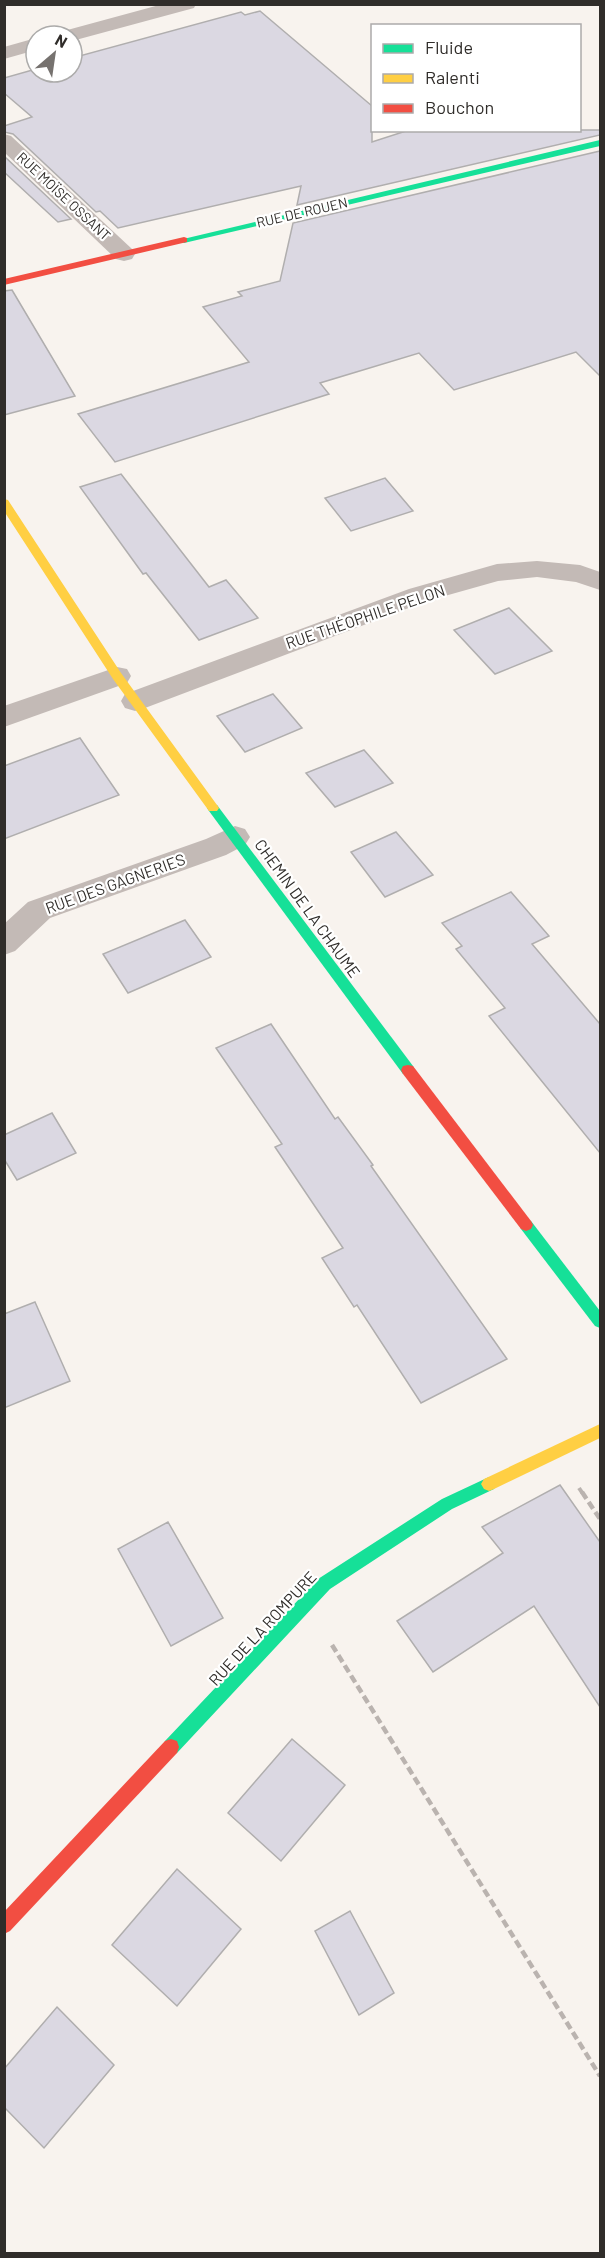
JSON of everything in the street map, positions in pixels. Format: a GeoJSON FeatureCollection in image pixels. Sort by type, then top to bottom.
{"type":"FeatureCollection","features":[{"type":"Feature","properties":{"kind":"street"},"geometry":{"type":"LineString","coordinates":[[84,31],[187,4]]}},
{"type":"Feature","properties":{"kind":"street"},"geometry":{"type":"LineString","coordinates":[[4,53],[24,48]]}},
{"type":"Feature","properties":{"kind":"street","name":"RUE MOÏSE OSSANT"},"geometry":{"type":"LineString","coordinates":[[4,140],[124,254]]}},
{"type":"Feature","properties":{"kind":"street","name":"RUE DE ROUEN"},"geometry":{"type":"LineString","coordinates":[[4,282],[600,143]]}},
{"type":"Feature","properties":{"kind":"street","name":"CHEMIN DE LA CHAUME"},"geometry":{"type":"LineString","coordinates":[[4,502],[135,701],[328,965],[600,1322]]}},
{"type":"Feature","properties":{"kind":"street","name":"RUE THÉOPHILE PELON"},"geometry":{"type":"LineString","coordinates":[[135,701],[418,595],[497,573],[537,569],[580,574],[600,582]]}},
{"type":"Feature","properties":{"kind":"street"},"geometry":{"type":"LineString","coordinates":[[4,717],[117,676]]}},
{"type":"Feature","properties":{"kind":"street","name":"RUE DES GAGNERIES"},"geometry":{"type":"LineString","coordinates":[[4,943],[39,910],[216,847],[235,837]]}},
{"type":"Feature","properties":{"kind":"street","name":"RUE DE LA ROMPURE"},"geometry":{"type":"LineString","coordinates":[[4,1925],[324,1584],[447,1504],[600,1431]]}},
{"type":"Feature","properties":{"kind":"path"},"geometry":{"type":"LineString","coordinates":[[306,1603],[600,2076]]}},
{"type":"Feature","properties":{"kind":"building"},"geometry":{"type":"Polygon","coordinates":[[[260,11],[371,105],[372,142],[403,132],[581,132],[581,130],[600,130],[600,135],[297,205],[301,186],[118,228],[100,211],[96,212],[13,134],[4,132],[4,126],[32,117],[4,93],[4,78],[24,72],[24,84],[84,84],[84,55],[241,12],[245,15],[260,11]]]}},
{"type":"Feature","properties":{"kind":"building"},"geometry":{"type":"Polygon","coordinates":[[[600,151],[600,376],[576,352],[454,390],[419,353],[320,383],[329,394],[115,462],[78,414],[249,362],[203,307],[242,296],[238,292],[280,281],[293,223],[600,151]]]}},
{"type":"Feature","properties":{"kind":"building"},"geometry":{"type":"Polygon","coordinates":[[[4,156],[71,219],[58,222],[4,172],[4,156]]]}},
{"type":"Feature","properties":{"kind":"building"},"geometry":{"type":"Polygon","coordinates":[[[12,290],[75,396],[4,415],[4,291],[12,290]]]}},
{"type":"Feature","properties":{"kind":"building"},"geometry":{"type":"Polygon","coordinates":[[[121,474],[209,587],[226,580],[258,618],[199,640],[146,573],[143,574],[80,487],[121,474]]]}},
{"type":"Feature","properties":{"kind":"building"},"geometry":{"type":"Polygon","coordinates":[[[385,478],[413,511],[351,531],[325,498],[385,478]]]}},
{"type":"Feature","properties":{"kind":"building"},"geometry":{"type":"Polygon","coordinates":[[[509,608],[552,651],[495,674],[454,630],[509,608]]]}},
{"type":"Feature","properties":{"kind":"building"},"geometry":{"type":"Polygon","coordinates":[[[273,694],[302,728],[245,752],[217,716],[273,694]]]}},
{"type":"Feature","properties":{"kind":"building"},"geometry":{"type":"Polygon","coordinates":[[[80,738],[119,795],[4,839],[4,766],[80,738]]]}},
{"type":"Feature","properties":{"kind":"building"},"geometry":{"type":"Polygon","coordinates":[[[364,750],[393,783],[335,807],[306,773],[364,750]]]}},
{"type":"Feature","properties":{"kind":"building"},"geometry":{"type":"Polygon","coordinates":[[[396,832],[433,875],[385,897],[351,852],[396,832]]]}},
{"type":"Feature","properties":{"kind":"building"},"geometry":{"type":"Polygon","coordinates":[[[511,892],[549,936],[532,944],[600,1024],[600,1153],[489,1016],[505,1008],[456,949],[462,946],[442,923],[511,892]]]}},
{"type":"Feature","properties":{"kind":"building"},"geometry":{"type":"Polygon","coordinates":[[[185,920],[211,957],[128,993],[103,954],[185,920]]]}},
{"type":"Feature","properties":{"kind":"building"},"geometry":{"type":"Polygon","coordinates":[[[271,1024],[335,1119],[338,1117],[373,1165],[371,1166],[507,1359],[421,1403],[357,1305],[354,1307],[322,1258],[343,1248],[275,1147],[282,1144],[216,1048],[271,1024]]]}},
{"type":"Feature","properties":{"kind":"building"},"geometry":{"type":"Polygon","coordinates":[[[52,1113],[76,1153],[17,1180],[4,1159],[4,1135],[52,1113]]]}},
{"type":"Feature","properties":{"kind":"building"},"geometry":{"type":"Polygon","coordinates":[[[35,1302],[70,1381],[4,1408],[4,1314],[35,1302]]]}},
{"type":"Feature","properties":{"kind":"building"},"geometry":{"type":"Polygon","coordinates":[[[560,1485],[600,1542],[600,1707],[534,1606],[433,1672],[397,1621],[503,1553],[482,1527],[560,1485]]]}},
{"type":"Feature","properties":{"kind":"building"},"geometry":{"type":"Polygon","coordinates":[[[168,1522],[223,1618],[171,1646],[118,1549],[168,1522]]]}},
{"type":"Feature","properties":{"kind":"building"},"geometry":{"type":"Polygon","coordinates":[[[292,1739],[345,1785],[281,1861],[228,1813],[292,1739]]]}},
{"type":"Feature","properties":{"kind":"building"},"geometry":{"type":"Polygon","coordinates":[[[177,1869],[241,1929],[177,2006],[112,1945],[177,1869]]]}},
{"type":"Feature","properties":{"kind":"building"},"geometry":{"type":"Polygon","coordinates":[[[350,1911],[394,1993],[359,2015],[315,1931],[350,1911]]]}},
{"type":"Feature","properties":{"kind":"building"},"geometry":{"type":"Polygon","coordinates":[[[57,2007],[114,2065],[44,2148],[4,2107],[4,2069],[57,2007]]]}},
{"type":"Feature","properties":{"kind":"traffic: fast"},"geometry":{"type":"LineString","coordinates":[[184,240],[600,143]]}},
{"type":"Feature","properties":{"kind":"traffic: fast"},"geometry":{"type":"LineString","coordinates":[[213,808],[408,1070]]}},
{"type":"Feature","properties":{"kind":"traffic: fast"},"geometry":{"type":"LineString","coordinates":[[526,1225],[600,1322]]}},
{"type":"Feature","properties":{"kind":"traffic: fast"},"geometry":{"type":"LineString","coordinates":[[171,1747],[324,1584],[447,1504],[489,1484]]}},
{"type":"Feature","properties":{"kind":"traffic: slow"},"geometry":{"type":"LineString","coordinates":[[4,502],[117,676],[213,808]]}},
{"type":"Feature","properties":{"kind":"traffic: slow"},"geometry":{"type":"LineString","coordinates":[[489,1484],[600,1431]]}},
{"type":"Feature","properties":{"kind":"traffic: jam"},"geometry":{"type":"LineString","coordinates":[[4,282],[184,240]]}},
{"type":"Feature","properties":{"kind":"traffic: jam"},"geometry":{"type":"LineString","coordinates":[[408,1070],[526,1225]]}},
{"type":"Feature","properties":{"kind":"traffic: jam"},"geometry":{"type":"LineString","coordinates":[[4,1925],[171,1747]]}}]}
